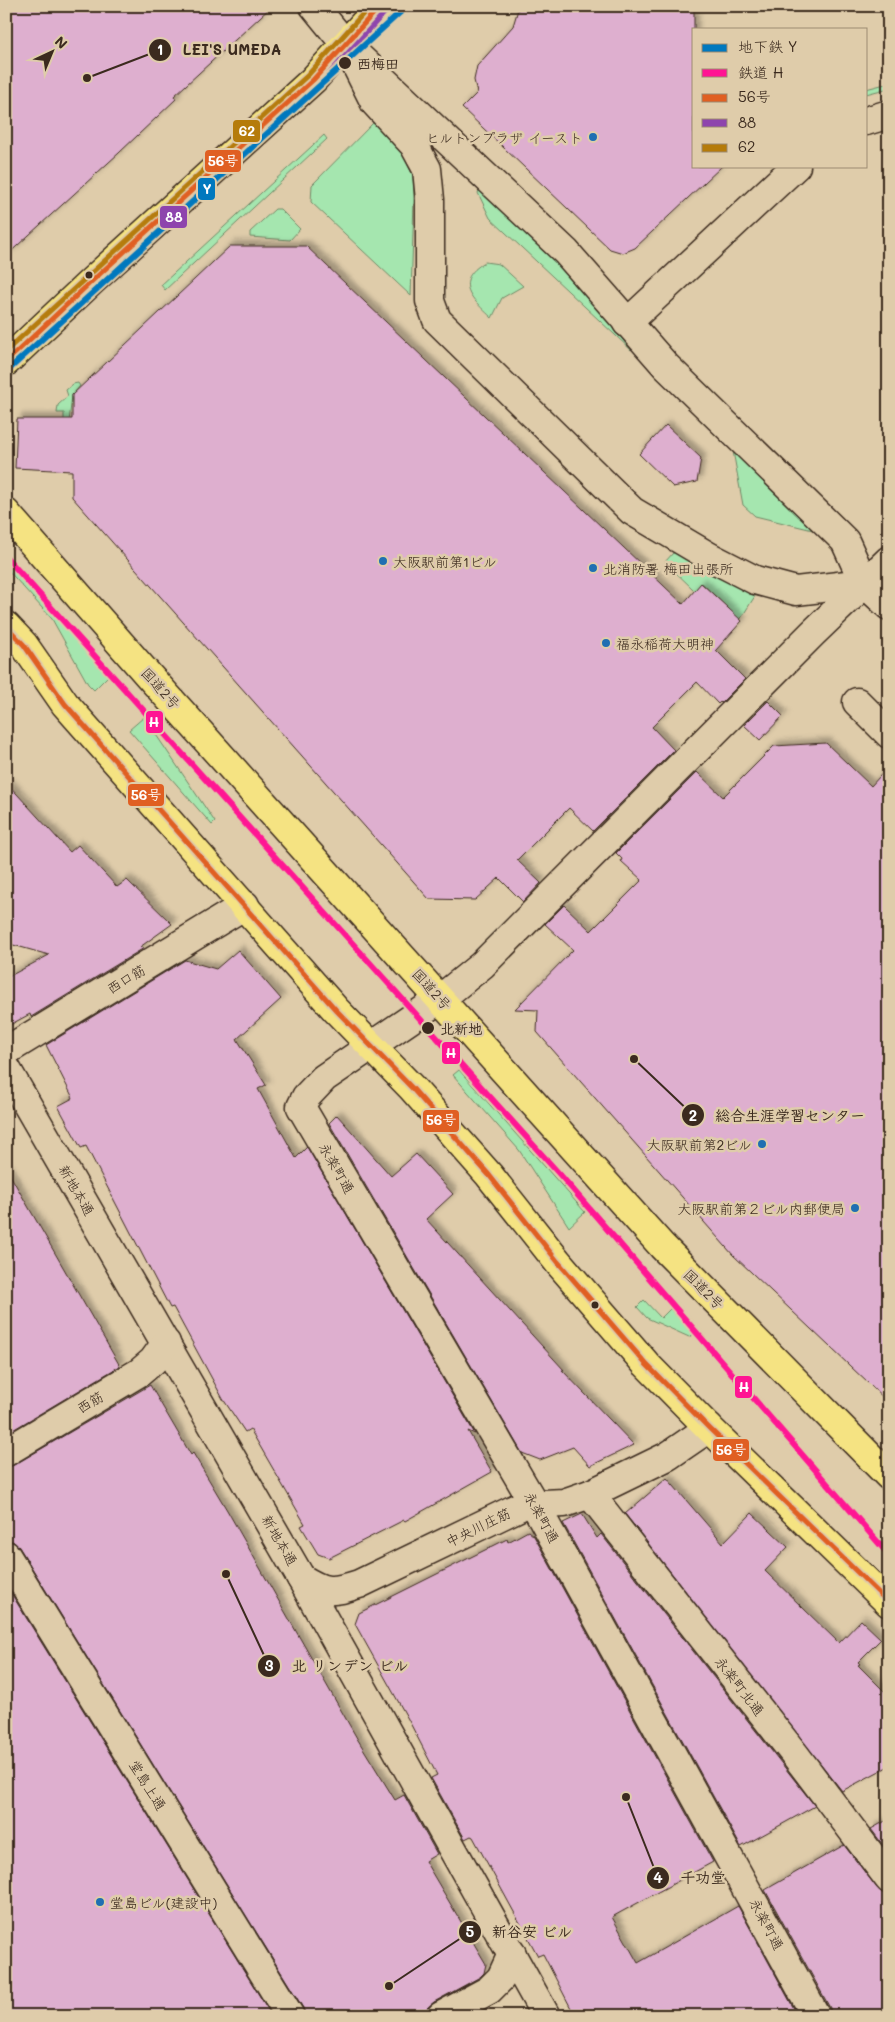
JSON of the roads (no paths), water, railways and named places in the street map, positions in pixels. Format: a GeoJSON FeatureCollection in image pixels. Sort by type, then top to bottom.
{"type":"FeatureCollection","features":[{"type":"Feature","properties":{"kind":"main road"},"geometry":{"type":"LineString","coordinates":[[6,362],[313,80],[380,6]]}},
{"type":"Feature","properties":{"kind":"main road","name":"国道2号"},"geometry":{"type":"LineString","coordinates":[[6,513],[149,676],[662,1246],[889,1476]]}},
{"type":"Feature","properties":{"kind":"main road"},"geometry":{"type":"LineString","coordinates":[[6,626],[24,645],[65,704],[370,1046],[412,1088],[490,1175],[558,1262],[646,1364],[708,1428],[888,1600]]}},
{"type":"Feature","properties":{"kind":"street"},"geometry":{"type":"LineString","coordinates":[[314,6],[345,44],[566,252],[666,366],[845,540],[864,583],[889,606]]}},
{"type":"Feature","properties":{"kind":"street"},"geometry":{"type":"LineString","coordinates":[[345,44],[375,103],[414,145],[427,169],[430,200],[430,302],[437,320],[632,511],[710,557],[755,580],[796,591],[864,583]]}},
{"type":"Feature","properties":{"kind":"street"},"geometry":{"type":"LineString","coordinates":[[868,120],[889,114]]}},
{"type":"Feature","properties":{"kind":"street"},"geometry":{"type":"LineString","coordinates":[[627,323],[794,168]]}},
{"type":"Feature","properties":{"kind":"street"},"geometry":{"type":"LineString","coordinates":[[370,1046],[440,999],[482,965],[889,560]]}},
{"type":"Feature","properties":{"kind":"street"},"geometry":{"type":"LineString","coordinates":[[857,702],[889,734]]}},
{"type":"Feature","properties":{"kind":"street","name":"西口筋"},"geometry":{"type":"LineString","coordinates":[[6,1051],[245,905]]}},
{"type":"Feature","properties":{"kind":"street","name":"永楽町通"},"geometry":{"type":"LineString","coordinates":[[370,1046],[324,1078],[306,1097],[301,1107],[535,1505],[816,2016]]}},
{"type":"Feature","properties":{"kind":"street","name":"新地本通"},"geometry":{"type":"LineString","coordinates":[[6,1068],[301,1578],[546,2016]]}},
{"type":"Feature","properties":{"kind":"street","name":"西筋"},"geometry":{"type":"LineString","coordinates":[[6,1452],[140,1372],[153,1361],[166,1343]]}},
{"type":"Feature","properties":{"kind":"street","name":"中央川庄筋"},"geometry":{"type":"LineString","coordinates":[[301,1578],[320,1589],[332,1591],[346,1589],[523,1505],[564,1503],[590,1494],[668,1456],[708,1428]]}},
{"type":"Feature","properties":{"kind":"street","name":"永楽町北通"},"geometry":{"type":"LineString","coordinates":[[590,1494],[790,1749],[889,1879]]}},
{"type":"Feature","properties":{"kind":"street","name":"堂島上通"},"geometry":{"type":"LineString","coordinates":[[6,1555],[290,2016]]}},
{"type":"Feature","properties":{"kind":"street"},"geometry":{"type":"LineString","coordinates":[[441,2016],[489,1990],[501,1978],[512,1954]]}},
{"type":"Feature","properties":{"kind":"metro line","name":"Y"},"geometry":{"type":"LineString","coordinates":[[6,372],[407,6]]}},
{"type":"Feature","properties":{"kind":"rail line","name":"H"},"geometry":{"type":"LineString","coordinates":[[6,557],[562,1177],[889,1555]]}},
{"type":"Feature","properties":{"kind":"place","name":"西梅田"},"geometry":{"type":"Point","coordinates":[345,63]}},
{"type":"Feature","properties":{"kind":"place","name":"LEI'S UMEDA"},"geometry":{"type":"Point","coordinates":[87,78]}},
{"type":"Feature","properties":{"kind":"place","name":"ヒルトンプラザ イースト"},"geometry":{"type":"Point","coordinates":[593,137]}},
{"type":"Feature","properties":{"kind":"place","name":"大阪駅前第1ビル"},"geometry":{"type":"Point","coordinates":[383,561]}},
{"type":"Feature","properties":{"kind":"place","name":"北消防署 梅田出張所"},"geometry":{"type":"Point","coordinates":[593,568]}},
{"type":"Feature","properties":{"kind":"place","name":"福永稲荷大明神"},"geometry":{"type":"Point","coordinates":[606,643]}},
{"type":"Feature","properties":{"kind":"place","name":"北新地"},"geometry":{"type":"Point","coordinates":[428,1028]}},
{"type":"Feature","properties":{"kind":"place","name":"総合生涯学習センター"},"geometry":{"type":"Point","coordinates":[634,1059]}},
{"type":"Feature","properties":{"kind":"place","name":"大阪駅前第2ビル"},"geometry":{"type":"Point","coordinates":[762,1144]}},
{"type":"Feature","properties":{"kind":"place","name":"大阪駅前第２ビル内郵便局"},"geometry":{"type":"Point","coordinates":[855,1208]}},
{"type":"Feature","properties":{"kind":"place","name":"北 リンデン ビル"},"geometry":{"type":"Point","coordinates":[226,1574]}},
{"type":"Feature","properties":{"kind":"place","name":"千功堂"},"geometry":{"type":"Point","coordinates":[626,1797]}},
{"type":"Feature","properties":{"kind":"place","name":"堂島ビル(建設中)"},"geometry":{"type":"Point","coordinates":[100,1902]}},
{"type":"Feature","properties":{"kind":"place","name":"新谷安 ビル"},"geometry":{"type":"Point","coordinates":[389,1986]}}]}
